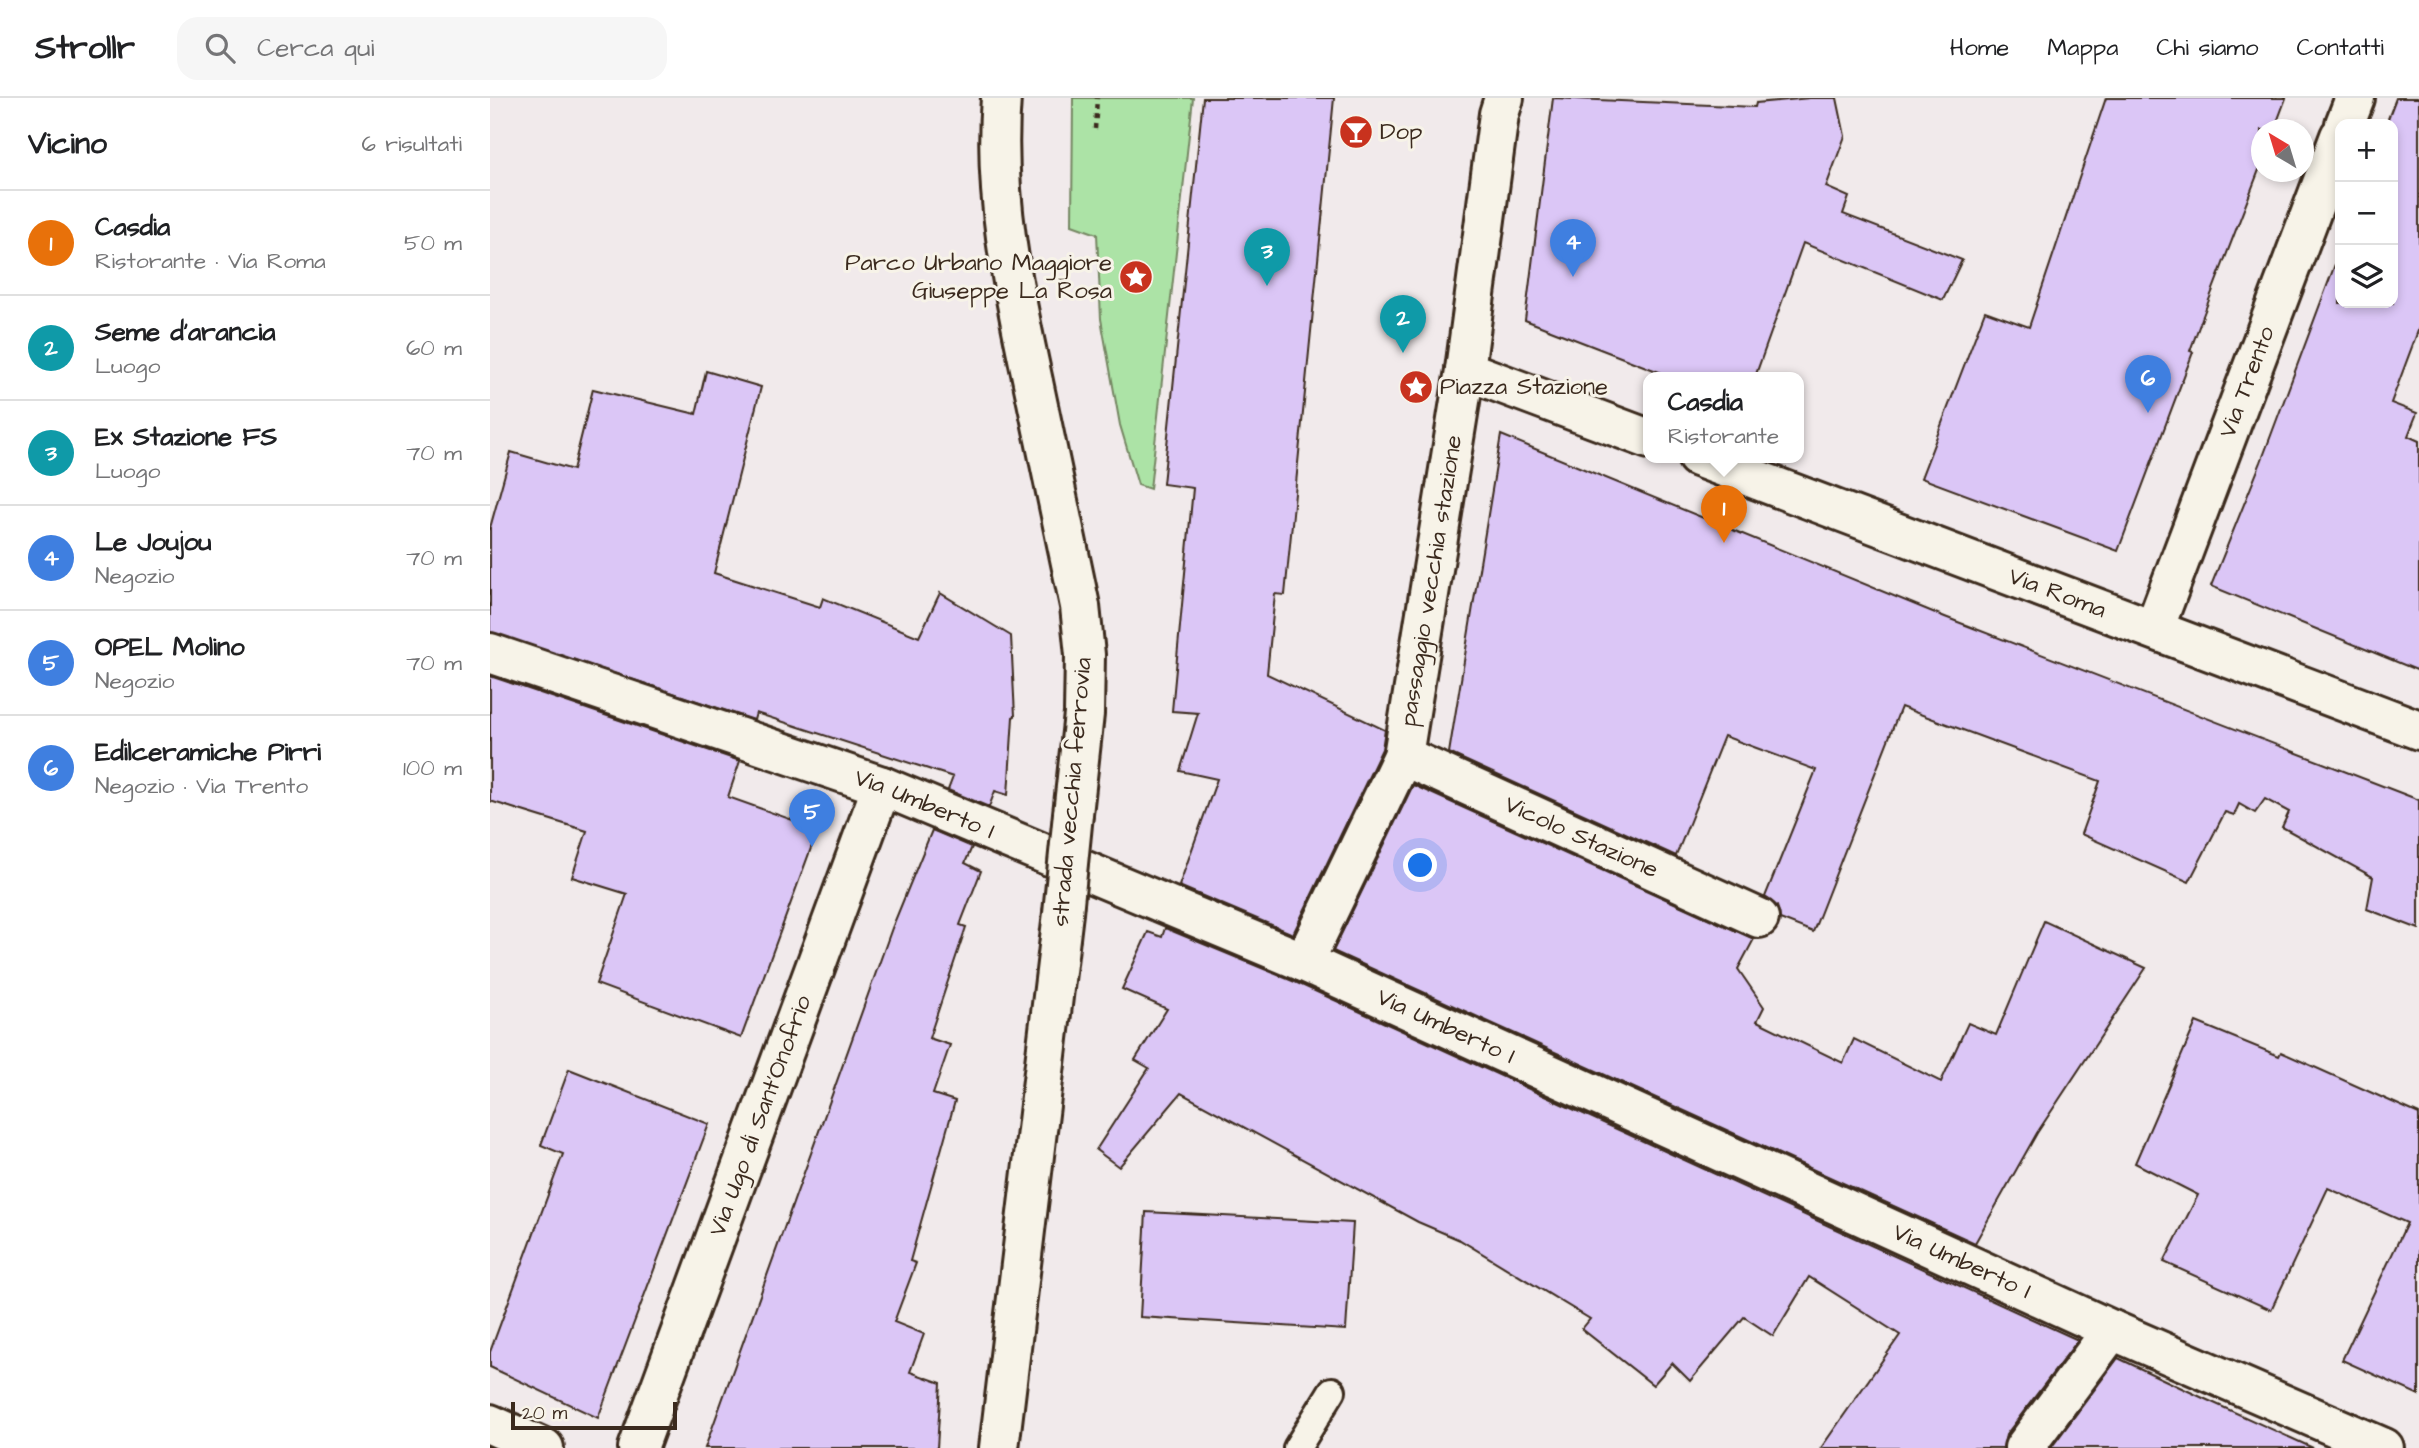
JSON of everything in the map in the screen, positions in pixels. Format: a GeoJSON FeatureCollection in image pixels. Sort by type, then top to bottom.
{"type":"FeatureCollection","features":[{"type":"Feature","properties":{"kind":"street","name":"strada vecchia ferrovia"},"geometry":{"type":"LineString","coordinates":[[999,1448],[1063,913],[1084,714],[1085,655],[1080,606],[1011,272],[1002,205],[998,129],[1001,98]]}},
{"type":"Feature","properties":{"kind":"street","name":"passaggio vecchia stazione"},"geometry":{"type":"LineString","coordinates":[[1304,962],[1403,756],[1465,370],[1499,114],[1504,98]]}},
{"type":"Feature","properties":{"kind":"street"},"geometry":{"type":"LineString","coordinates":[[2347,119],[2355,98]]}},
{"type":"Feature","properties":{"kind":"street","name":"Via Trento"},"geometry":{"type":"LineString","coordinates":[[2154,629],[2335,149]]}},
{"type":"Feature","properties":{"kind":"street"},"geometry":{"type":"LineString","coordinates":[[1465,370],[1643,437]]}},
{"type":"Feature","properties":{"kind":"street","name":"Via Roma"},"geometry":{"type":"LineString","coordinates":[[1713,463],[2419,730]]}},
{"type":"Feature","properties":{"kind":"street","name":"Via Umberto I"},"geometry":{"type":"LineString","coordinates":[[490,653],[883,786],[1304,962],[2112,1330],[2384,1448]]}},
{"type":"Feature","properties":{"kind":"street","name":"Vicolo Stazione"},"geometry":{"type":"LineString","coordinates":[[1403,756],[1759,918]]}},
{"type":"Feature","properties":{"kind":"street","name":"Via Ugo di Sant'Onofrio"},"geometry":{"type":"LineString","coordinates":[[638,1448],[883,786]]}},
{"type":"Feature","properties":{"kind":"street"},"geometry":{"type":"LineString","coordinates":[[2024,1448],[2112,1330]]}},
{"type":"Feature","properties":{"kind":"street"},"geometry":{"type":"LineString","coordinates":[[490,1424],[544,1448]]}},
{"type":"Feature","properties":{"kind":"lane"},"geometry":{"type":"LineString","coordinates":[[1297,1448],[1332,1391]]}},
{"type":"Feature","properties":{"kind":"path"},"geometry":{"type":"LineString","coordinates":[[1095,129],[1097,98]]}},
{"type":"Feature","properties":{"kind":"green space","name":"Parco Urbano Maggiore Giuseppe La Rosa"},"geometry":{"type":"Polygon","coordinates":[[[1073,98],[1193,98],[1150,489],[1138,485],[1120,425],[1101,319],[1097,234],[1072,225],[1073,98]]]}},
{"type":"Feature","properties":{"kind":"building"},"geometry":{"type":"Polygon","coordinates":[[[1203,98],[1334,98],[1285,595],[1275,594],[1267,674],[1385,730],[1382,749],[1293,934],[1179,886],[1217,779],[1180,771],[1198,713],[1172,711],[1193,488],[1163,484],[1203,98]]]}},
{"type":"Feature","properties":{"kind":"building"},"geometry":{"type":"Polygon","coordinates":[[[1553,98],[1755,107],[1756,103],[1837,98],[1845,136],[1826,187],[1849,197],[1843,214],[1962,260],[1943,300],[1803,243],[1757,372],[1659,372],[1525,320],[1553,98]]]}},
{"type":"Feature","properties":{"kind":"building"},"geometry":{"type":"Polygon","coordinates":[[[2106,98],[2286,98],[2278,119],[2251,119],[2251,182],[2254,182],[2118,551],[1921,478],[1985,311],[2029,327],[2106,98]]]}},
{"type":"Feature","properties":{"kind":"building"},"geometry":{"type":"Polygon","coordinates":[[[2396,98],[2419,98],[2419,328],[2391,403],[2417,413],[2408,436],[2419,441],[2419,671],[2211,586],[2335,264],[2335,308],[2398,308],[2398,119],[2388,119],[2396,98]]]}},
{"type":"Feature","properties":{"kind":"building"},"geometry":{"type":"Polygon","coordinates":[[[706,371],[761,387],[714,573],[820,607],[823,598],[919,637],[940,593],[1011,636],[1015,716],[1008,795],[995,791],[989,807],[948,790],[953,777],[756,713],[754,720],[490,632],[490,528],[511,452],[573,470],[593,389],[696,414],[706,371]]]}},
{"type":"Feature","properties":{"kind":"building"},"geometry":{"type":"Polygon","coordinates":[[[1501,435],[1945,617],[2419,800],[2419,929],[2367,909],[2373,877],[2282,827],[2289,812],[2265,799],[2255,813],[2239,804],[2234,815],[2225,812],[2189,882],[2081,834],[2100,781],[1901,707],[1813,932],[1780,919],[1777,906],[1765,897],[1816,770],[1724,736],[1676,856],[1449,753],[1501,435]]]}},
{"type":"Feature","properties":{"kind":"building"},"geometry":{"type":"Polygon","coordinates":[[[490,676],[740,761],[728,797],[818,829],[741,1038],[596,984],[627,894],[572,877],[587,831],[490,801],[490,676]]]}},
{"type":"Feature","properties":{"kind":"building"},"geometry":{"type":"Polygon","coordinates":[[[1413,785],[1754,939],[1738,969],[1764,1007],[1757,1021],[1843,1063],[1854,1039],[1941,1082],[1968,1023],[1996,1035],[2044,921],[2146,968],[2037,1133],[1975,1243],[1333,951],[1413,785]]]}},
{"type":"Feature","properties":{"kind":"building"},"geometry":{"type":"Polygon","coordinates":[[[932,830],[972,847],[965,863],[981,871],[960,925],[966,927],[929,1038],[950,1045],[933,1094],[955,1101],[910,1261],[916,1263],[894,1322],[924,1334],[910,1372],[941,1383],[937,1448],[705,1448],[892,928],[932,830]]]}},
{"type":"Feature","properties":{"kind":"building"},"geometry":{"type":"Polygon","coordinates":[[[1165,928],[1295,982],[2078,1340],[2006,1435],[2003,1448],[1821,1448],[1900,1335],[1809,1277],[1773,1336],[1744,1317],[1690,1381],[1672,1363],[1653,1385],[1582,1329],[1590,1319],[1460,1240],[1418,1222],[1181,1093],[1119,1167],[1096,1150],[1149,1068],[1135,1060],[1167,1009],[1122,989],[1148,932],[1162,937],[1165,928]]]}},
{"type":"Feature","properties":{"kind":"building"},"geometry":{"type":"Polygon","coordinates":[[[2196,1022],[2279,1056],[2281,1052],[2419,1114],[2419,1395],[2342,1360],[2407,1223],[2328,1188],[2271,1310],[2164,1262],[2198,1195],[2135,1163],[2196,1022]]]}},
{"type":"Feature","properties":{"kind":"building"},"geometry":{"type":"Polygon","coordinates":[[[569,1069],[709,1124],[598,1418],[490,1367],[490,1352],[563,1154],[541,1145],[569,1069]]]}},
{"type":"Feature","properties":{"kind":"building"},"geometry":{"type":"Polygon","coordinates":[[[1146,1212],[1353,1223],[1346,1330],[1140,1317],[1146,1212]]]}},
{"type":"Feature","properties":{"kind":"building"},"geometry":{"type":"Polygon","coordinates":[[[2118,1358],[2203,1398],[2313,1448],[2051,1448],[2118,1358]]]}},
{"type":"Feature","properties":{"kind":"place","name":"Dop"},"geometry":{"type":"Point","coordinates":[1356,132]}},
{"type":"Feature","properties":{"kind":"place","name":"Parco Urbano Maggiore Giuseppe La Rosa"},"geometry":{"type":"Point","coordinates":[1136,277]}},
{"type":"Feature","properties":{"kind":"place","name":"Le Joujou"},"geometry":{"type":"Point","coordinates":[1573,277]}},
{"type":"Feature","properties":{"kind":"place","name":"Ex Stazione FS"},"geometry":{"type":"Point","coordinates":[1267,286]}},
{"type":"Feature","properties":{"kind":"place","name":"Seme d'arancia"},"geometry":{"type":"Point","coordinates":[1403,353]}},
{"type":"Feature","properties":{"kind":"place","name":"Piazza Stazione"},"geometry":{"type":"Point","coordinates":[1416,387]}},
{"type":"Feature","properties":{"kind":"place","name":"Edilceramiche Pirri"},"geometry":{"type":"Point","coordinates":[2148,413]}},
{"type":"Feature","properties":{"kind":"place","name":"Casdia"},"geometry":{"type":"Point","coordinates":[1724,543]}},
{"type":"Feature","properties":{"kind":"place","name":"OPEL Molino"},"geometry":{"type":"Point","coordinates":[812,847]}}]}
